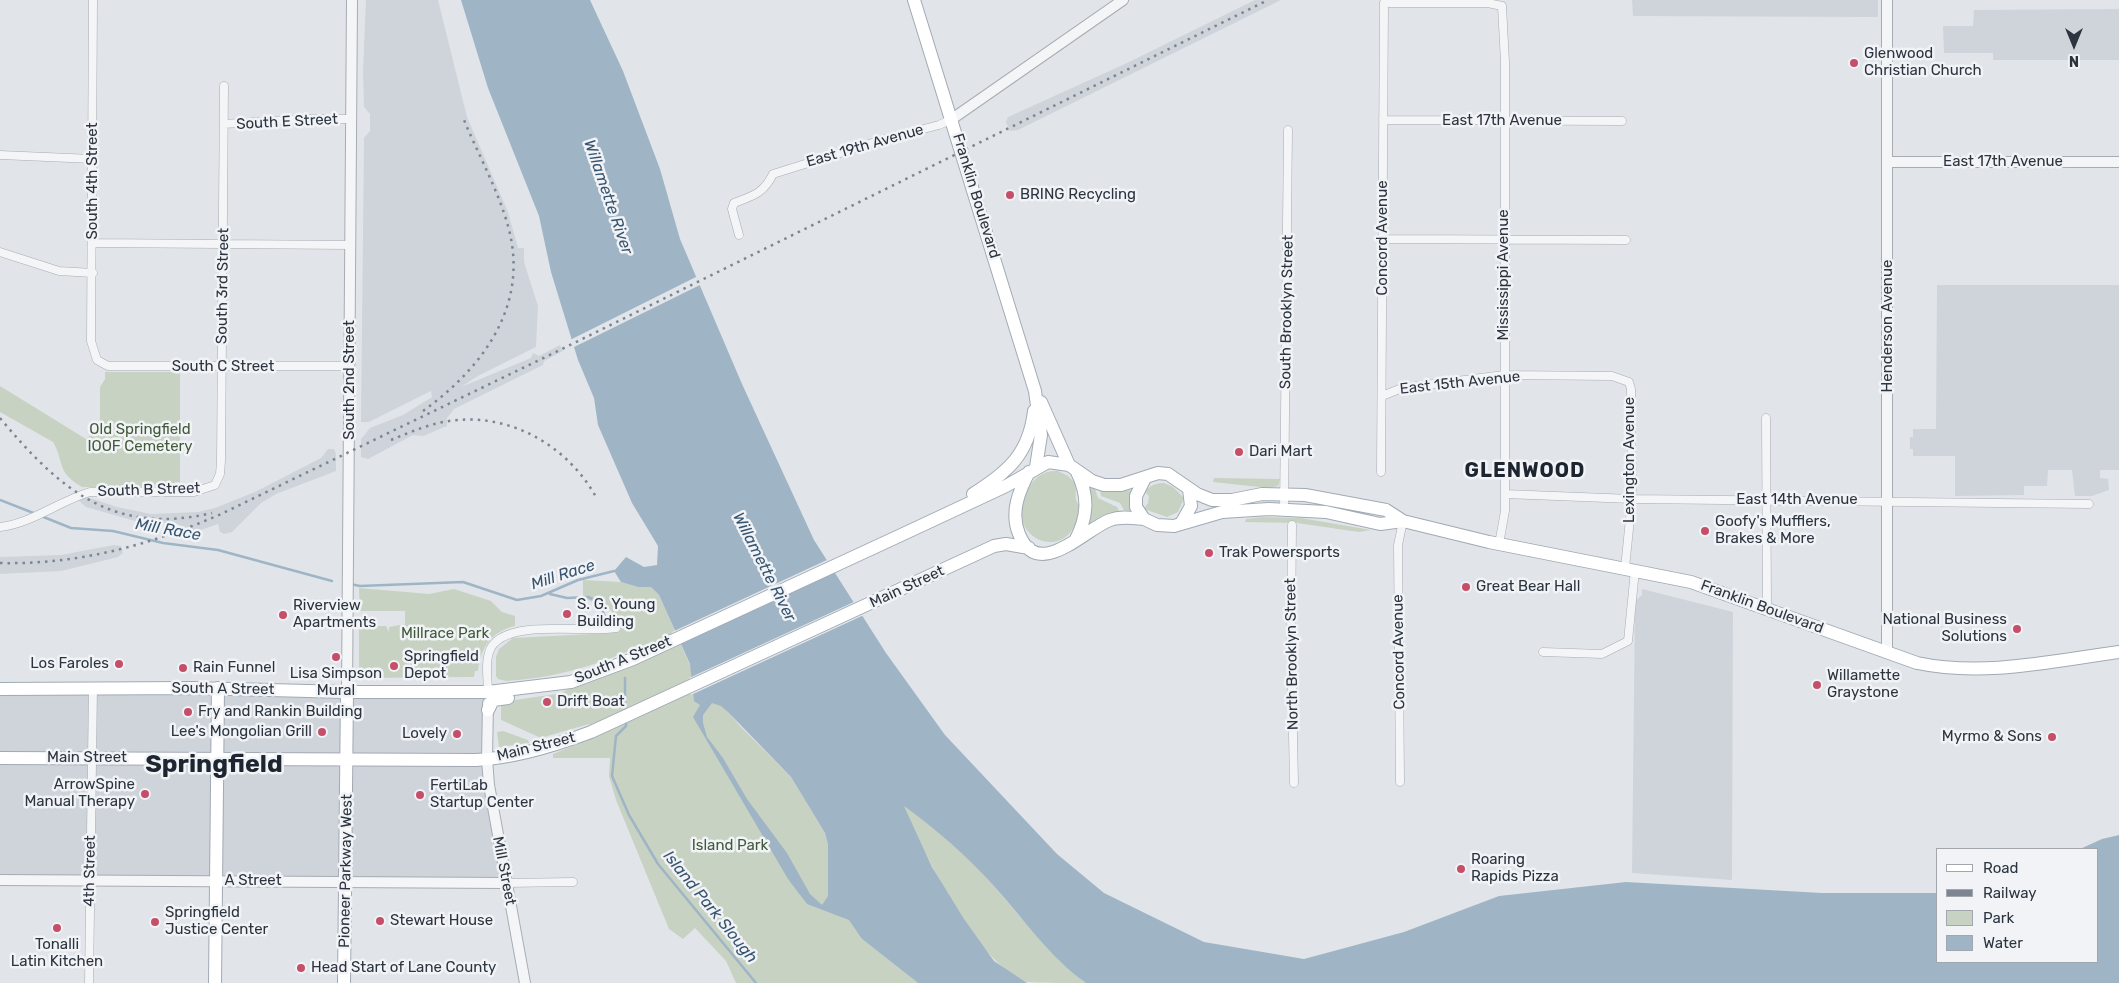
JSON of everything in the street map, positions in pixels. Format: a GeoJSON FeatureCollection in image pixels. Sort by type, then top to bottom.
{"type":"FeatureCollection","features":[{"type":"Feature","properties":{"kind":"main road","name":"Franklin Boulevard"},"geometry":{"type":"LineString","coordinates":[[914,0],[1036,392],[1084,488],[1086,506],[1083,525],[1075,542]]}},
{"type":"Feature","properties":{"kind":"main road","name":"Franklin Boulevard"},"geometry":{"type":"LineString","coordinates":[[1036,392],[1041,435],[1033,469],[1018,497],[1015,516],[1019,535],[1029,548],[1041,553],[1052,553],[1075,542],[1110,520],[1128,517],[1165,527],[1222,512],[1284,509],[1326,512],[1380,524],[1403,521]]}},
{"type":"Feature","properties":{"kind":"main road"},"geometry":{"type":"LineString","coordinates":[[939,516],[992,482],[1018,457],[1031,431],[1036,392]]}},
{"type":"Feature","properties":{"kind":"main road","name":"Franklin Boulevard"},"geometry":{"type":"LineString","coordinates":[[1033,469],[1056,462],[1073,469],[1092,481],[1112,486],[1129,484],[1158,474],[1168,474],[1177,478],[1189,489],[1202,496],[1219,500],[1262,494],[1284,494],[1386,510],[1403,521],[1499,544],[1690,582],[1768,608],[1916,663],[1945,669],[1978,670],[2119,652]]}},
{"type":"Feature","properties":{"kind":"main road","name":"South A Street"},"geometry":{"type":"LineString","coordinates":[[0,688],[218,688],[347,692],[488,692],[553,686],[594,675],[633,659],[1006,486],[1033,469]]}},
{"type":"Feature","properties":{"kind":"main road"},"geometry":{"type":"LineString","coordinates":[[1144,520],[1137,511],[1135,501],[1137,490],[1145,478]]}},
{"type":"Feature","properties":{"kind":"main road"},"geometry":{"type":"LineString","coordinates":[[1182,522],[1191,506],[1189,489]]}},
{"type":"Feature","properties":{"kind":"main road","name":"Main Street"},"geometry":{"type":"LineString","coordinates":[[0,758],[487,759],[539,749],[591,732],[972,556],[1004,544],[1029,548]]}},
{"type":"Feature","properties":{"kind":"main road"},"geometry":{"type":"LineString","coordinates":[[488,710],[493,700],[549,692],[575,684],[594,675]]}},
{"type":"Feature","properties":{"kind":"main road"},"geometry":{"type":"LineString","coordinates":[[215,983],[218,688]]}},
{"type":"Feature","properties":{"kind":"main road","name":"South 2nd Street"},"geometry":{"type":"LineString","coordinates":[[347,692],[347,759]]}},
{"type":"Feature","properties":{"kind":"main road","name":"Pioneer Parkway West"},"geometry":{"type":"LineString","coordinates":[[344,983],[347,759]]}},
{"type":"Feature","properties":{"kind":"street","name":"South 4th Street"},"geometry":{"type":"LineString","coordinates":[[93,0],[92,341],[97,360]]}},
{"type":"Feature","properties":{"kind":"street","name":"South 2nd Street"},"geometry":{"type":"LineString","coordinates":[[347,692],[352,0]]}},
{"type":"Feature","properties":{"kind":"street","name":"East 19th Avenue"},"geometry":{"type":"LineString","coordinates":[[738,234],[732,208],[734,203],[759,194],[767,187],[774,174],[886,139],[940,125],[952,119],[1123,0]]}},
{"type":"Feature","properties":{"kind":"street","name":"Henderson Avenue"},"geometry":{"type":"LineString","coordinates":[[1887,0],[1887,652]]}},
{"type":"Feature","properties":{"kind":"street","name":"Mississippi Avenue"},"geometry":{"type":"LineString","coordinates":[[1384,3],[1488,2],[1502,6],[1505,20],[1505,494],[1499,544]]}},
{"type":"Feature","properties":{"kind":"street","name":"Concord Avenue"},"geometry":{"type":"LineString","coordinates":[[1381,472],[1384,3]]}},
{"type":"Feature","properties":{"kind":"street","name":"South 3rd Street"},"geometry":{"type":"LineString","coordinates":[[215,484],[220,474],[221,461],[224,86]]}},
{"type":"Feature","properties":{"kind":"street","name":"South E Street"},"geometry":{"type":"LineString","coordinates":[[224,124],[302,118],[351,119]]}},
{"type":"Feature","properties":{"kind":"street","name":"East 17th Avenue"},"geometry":{"type":"LineString","coordinates":[[1383,120],[1622,121]]}},
{"type":"Feature","properties":{"kind":"street","name":"South Brooklyn Street"},"geometry":{"type":"LineString","coordinates":[[1284,509],[1288,130]]}},
{"type":"Feature","properties":{"kind":"street"},"geometry":{"type":"LineString","coordinates":[[0,155],[93,159]]}},
{"type":"Feature","properties":{"kind":"street","name":"East 17th Avenue"},"geometry":{"type":"LineString","coordinates":[[1888,162],[2119,162]]}},
{"type":"Feature","properties":{"kind":"street"},"geometry":{"type":"LineString","coordinates":[[1383,239],[1626,240]]}},
{"type":"Feature","properties":{"kind":"street"},"geometry":{"type":"LineString","coordinates":[[93,243],[350,245]]}},
{"type":"Feature","properties":{"kind":"street"},"geometry":{"type":"LineString","coordinates":[[0,252],[58,271],[93,272]]}},
{"type":"Feature","properties":{"kind":"street","name":"South C Street"},"geometry":{"type":"LineString","coordinates":[[97,360],[108,366],[222,368],[350,366]]}},
{"type":"Feature","properties":{"kind":"street","name":"East 15th Avenue"},"geometry":{"type":"LineString","coordinates":[[1382,396],[1402,388],[1504,375],[1612,376],[1629,382]]}},
{"type":"Feature","properties":{"kind":"street","name":"Lexington Avenue"},"geometry":{"type":"LineString","coordinates":[[1543,652],[1602,654],[1628,641],[1632,499],[1631,388],[1629,382]]}},
{"type":"Feature","properties":{"kind":"street"},"geometry":{"type":"LineString","coordinates":[[1766,418],[1768,608]]}},
{"type":"Feature","properties":{"kind":"street","name":"South B Street"},"geometry":{"type":"LineString","coordinates":[[0,528],[26,521],[90,492],[194,492],[215,484]]}},
{"type":"Feature","properties":{"kind":"street","name":"East 14th Avenue"},"geometry":{"type":"LineString","coordinates":[[1505,494],[1632,499],[1888,500],[2089,504]]}},
{"type":"Feature","properties":{"kind":"street","name":"Concord Avenue"},"geometry":{"type":"LineString","coordinates":[[1400,782],[1398,545],[1403,521]]}},
{"type":"Feature","properties":{"kind":"street","name":"North Brooklyn Street"},"geometry":{"type":"LineString","coordinates":[[1292,525],[1291,639],[1294,783]]}},
{"type":"Feature","properties":{"kind":"street"},"geometry":{"type":"LineString","coordinates":[[488,692],[488,658],[492,647],[502,636],[521,630],[595,631],[616,628]]}},
{"type":"Feature","properties":{"kind":"street"},"geometry":{"type":"LineString","coordinates":[[92,758],[93,687]]}},
{"type":"Feature","properties":{"kind":"street","name":"Mill Street"},"geometry":{"type":"LineString","coordinates":[[488,692],[487,759],[494,817],[526,983]]}},
{"type":"Feature","properties":{"kind":"street","name":"4th Street"},"geometry":{"type":"LineString","coordinates":[[89,983],[92,758]]}},
{"type":"Feature","properties":{"kind":"street","name":"A Street"},"geometry":{"type":"LineString","coordinates":[[0,880],[506,882]]}},
{"type":"Feature","properties":{"kind":"street"},"geometry":{"type":"LineString","coordinates":[[506,882],[573,882]]}},
{"type":"Feature","properties":{"kind":"shaded area"},"geometry":{"type":"Polygon","coordinates":[[[366,0],[438,0],[467,117],[508,212],[518,248],[524,248],[524,262],[538,306],[536,347],[478,376],[461,387],[531,358],[533,353],[539,356],[560,345],[563,351],[544,361],[543,365],[454,409],[447,418],[447,426],[423,436],[413,435],[368,459],[361,457],[361,439],[370,428],[403,415],[432,397],[431,391],[369,422],[361,422],[364,138],[370,131],[370,114],[364,107],[363,72],[366,0]]]}},
{"type":"Feature","properties":{"kind":"shaded area"},"geometry":{"type":"Polygon","coordinates":[[[1255,0],[1281,0],[1018,130],[1010,131],[1006,122],[1008,117],[1127,63],[1255,0]]]}},
{"type":"Feature","properties":{"kind":"shaded area"},"geometry":{"type":"Polygon","coordinates":[[[1632,0],[1878,0],[1878,17],[1633,16],[1632,0]]]}},
{"type":"Feature","properties":{"kind":"shaded area"},"geometry":{"type":"Polygon","coordinates":[[[2119,9],[2119,60],[1993,60],[1993,53],[1944,53],[1943,26],[1973,26],[1974,10],[2119,9]]]}},
{"type":"Feature","properties":{"kind":"shaded area"},"geometry":{"type":"Polygon","coordinates":[[[1937,285],[2119,285],[2119,470],[2100,470],[2100,478],[2108,479],[2109,490],[2092,496],[2075,496],[2072,470],[2048,470],[2047,486],[2024,486],[2024,495],[1955,496],[1955,456],[1913,456],[1913,449],[1910,449],[1910,437],[1913,437],[1913,429],[1936,429],[1937,285]]]}},
{"type":"Feature","properties":{"kind":"shaded area"},"geometry":{"type":"Polygon","coordinates":[[[328,449],[334,449],[336,454],[336,471],[276,494],[261,503],[232,532],[224,534],[220,532],[218,524],[184,536],[178,524],[135,521],[86,507],[78,500],[87,497],[117,507],[151,514],[198,512],[215,508],[255,492],[321,458],[328,449]]]}},
{"type":"Feature","properties":{"kind":"shaded area"},"geometry":{"type":"Polygon","coordinates":[[[114,545],[121,546],[123,553],[118,557],[61,571],[0,574],[0,557],[61,555],[114,545]]]}},
{"type":"Feature","properties":{"kind":"shaded area"},"geometry":{"type":"Polygon","coordinates":[[[1642,589],[1733,612],[1732,880],[1632,873],[1635,601],[1642,595],[1642,589]]]}},
{"type":"Feature","properties":{"kind":"shaded area"},"geometry":{"type":"Polygon","coordinates":[[[0,689],[488,692],[487,748],[506,883],[0,880],[0,689]]]}},
{"type":"Feature","properties":{"kind":"green space","name":"Old Springfield IOOF Cemetery"},"geometry":{"type":"Polygon","coordinates":[[[105,372],[180,372],[180,482],[175,482],[174,487],[82,487],[68,477],[62,467],[53,442],[0,412],[0,386],[86,439],[100,427],[100,387],[105,379],[105,372]]]}},
{"type":"Feature","properties":{"kind":"green space"},"geometry":{"type":"Polygon","coordinates":[[[1058,471],[1068,476],[1075,483],[1076,500],[1080,506],[1074,526],[1065,538],[1052,542],[1040,540],[1029,533],[1022,521],[1022,505],[1029,487],[1041,474],[1058,471]]]}},
{"type":"Feature","properties":{"kind":"green space"},"geometry":{"type":"Polygon","coordinates":[[[1214,478],[1280,479],[1278,486],[1269,488],[1213,482],[1214,478]]]}},
{"type":"Feature","properties":{"kind":"green space"},"geometry":{"type":"Polygon","coordinates":[[[1164,483],[1173,487],[1184,498],[1178,512],[1167,517],[1144,509],[1148,503],[1149,496],[1145,492],[1153,485],[1164,483]]]}},
{"type":"Feature","properties":{"kind":"green space"},"geometry":{"type":"Polygon","coordinates":[[[1088,488],[1095,489],[1098,498],[1117,507],[1119,511],[1104,516],[1090,524],[1087,522],[1088,488]]]}},
{"type":"Feature","properties":{"kind":"green space"},"geometry":{"type":"Polygon","coordinates":[[[1100,490],[1116,492],[1132,490],[1131,511],[1124,510],[1120,503],[1101,496],[1100,490]]]}},
{"type":"Feature","properties":{"kind":"green space"},"geometry":{"type":"Polygon","coordinates":[[[1262,517],[1301,518],[1371,530],[1359,532],[1297,523],[1245,522],[1246,519],[1262,517]]]}},
{"type":"Feature","properties":{"kind":"green space","name":"Island Park"},"geometry":{"type":"Polygon","coordinates":[[[583,580],[621,582],[638,587],[651,587],[659,595],[690,665],[740,726],[791,777],[825,833],[862,939],[918,983],[736,983],[726,961],[695,928],[683,939],[669,929],[616,800],[609,776],[610,758],[553,758],[553,754],[593,738],[589,724],[541,738],[501,720],[501,702],[557,694],[634,663],[629,651],[584,667],[554,675],[506,681],[498,679],[496,676],[496,657],[499,649],[513,638],[613,633],[613,614],[610,609],[583,598],[583,580]]]}},
{"type":"Feature","properties":{"kind":"green space","name":"Millrace Park"},"geometry":{"type":"Polygon","coordinates":[[[359,588],[429,594],[454,589],[491,601],[502,612],[515,616],[515,626],[500,632],[489,642],[481,655],[478,671],[475,671],[474,677],[361,678],[359,675],[359,627],[357,623],[365,623],[365,626],[386,626],[389,632],[389,627],[405,624],[405,611],[360,611],[359,588]]]}},
{"type":"Feature","properties":{"kind":"green space"},"geometry":{"type":"Polygon","coordinates":[[[503,731],[528,740],[529,743],[499,747],[497,732],[503,731]]]}},
{"type":"Feature","properties":{"kind":"green space"},"geometry":{"type":"Polygon","coordinates":[[[903,805],[928,823],[962,853],[994,886],[1049,950],[1086,983],[1025,982],[1005,969],[986,951],[953,904],[938,878],[903,805]]]}},
{"type":"Feature","properties":{"kind":"water","name":"Willamette River"},"geometry":{"type":"Polygon","coordinates":[[[461,0],[590,0],[623,71],[660,169],[680,239],[742,384],[814,540],[886,653],[945,735],[1057,854],[1104,893],[1204,942],[1304,959],[1404,932],[1499,896],[1626,882],[1822,893],[1936,893],[1936,963],[2099,963],[2099,848],[2082,848],[2102,839],[2119,835],[2119,983],[1086,983],[1048,949],[993,885],[962,853],[904,806],[932,867],[964,919],[994,961],[1027,983],[918,983],[862,939],[849,920],[807,904],[788,879],[693,717],[700,705],[694,701],[690,664],[659,595],[651,587],[638,587],[621,582],[614,571],[626,557],[644,567],[657,565],[658,546],[632,503],[598,425],[594,398],[578,360],[551,272],[539,216],[488,88],[461,0]],[[712,703],[703,715],[707,737],[723,758],[747,799],[787,853],[810,894],[822,905],[828,896],[828,844],[825,833],[791,777],[721,706],[712,703]]]}},
{"type":"Feature","properties":{"kind":"pier"},"geometry":{"type":"Polygon","coordinates":[[[698,276],[702,284],[572,348],[570,340],[698,276]]]}},
{"type":"Feature","properties":{"kind":"pier"},"geometry":{"type":"Polygon","coordinates":[[[829,559],[837,571],[677,644],[672,632],[829,559]]]}},
{"type":"Feature","properties":{"kind":"pier"},"geometry":{"type":"Polygon","coordinates":[[[856,601],[864,615],[691,695],[689,678],[856,601]]]}},
{"type":"Feature","properties":{"kind":"waterway","name":"Mill Race"},"geometry":{"type":"LineString","coordinates":[[0,500],[36,514]]}},
{"type":"Feature","properties":{"kind":"waterway","name":"Mill Race"},"geometry":{"type":"LineString","coordinates":[[41,516],[71,528],[113,531],[163,543],[218,550],[332,581]]}},
{"type":"Feature","properties":{"kind":"waterway","name":"Mill Race"},"geometry":{"type":"LineString","coordinates":[[350,584],[360,586],[463,582],[517,600],[541,596],[578,580],[614,571]]}},
{"type":"Feature","properties":{"kind":"waterway","name":"Island Park Slough"},"geometry":{"type":"LineString","coordinates":[[550,594],[567,598],[588,597],[597,601],[600,603],[607,623]]}},
{"type":"Feature","properties":{"kind":"waterway","name":"Island Park Slough"},"geometry":{"type":"LineString","coordinates":[[625,678],[625,712]]}},
{"type":"Feature","properties":{"kind":"waterway","name":"Island Park Slough"},"geometry":{"type":"LineString","coordinates":[[626,720],[626,726],[616,736],[612,776],[629,815],[658,864],[756,983]]}},
{"type":"Feature","properties":{"kind":"railway"},"geometry":{"type":"LineString","coordinates":[[0,563],[57,561],[113,551],[168,535],[221,514],[562,349],[1268,0]]}},
{"type":"Feature","properties":{"kind":"railway"},"geometry":{"type":"LineString","coordinates":[[423,411],[445,394],[483,354],[497,331],[507,307],[513,282],[513,255],[508,226],[464,120]]}},
{"type":"Feature","properties":{"kind":"railway"},"geometry":{"type":"LineString","coordinates":[[0,418],[22,444],[45,466],[67,486],[91,501],[117,512],[146,518],[177,518],[212,513]]}},
{"type":"Feature","properties":{"kind":"railway"},"geometry":{"type":"LineString","coordinates":[[391,440],[427,426],[449,421],[493,422],[514,427],[534,436],[553,448],[584,478],[596,497]]}},
{"type":"Feature","properties":{"kind":"place","name":"Glenwood Christian Church"},"geometry":{"type":"Point","coordinates":[1854,63]}},
{"type":"Feature","properties":{"kind":"place","name":"BRING Recycling"},"geometry":{"type":"Point","coordinates":[1010,195]}},
{"type":"Feature","properties":{"kind":"place","name":"Dari Mart"},"geometry":{"type":"Point","coordinates":[1239,452]}},
{"type":"Feature","properties":{"kind":"place","name":"Goofy's Mufflers, Brakes & More"},"geometry":{"type":"Point","coordinates":[1705,531]}},
{"type":"Feature","properties":{"kind":"place","name":"Trak Powersports"},"geometry":{"type":"Point","coordinates":[1209,553]}},
{"type":"Feature","properties":{"kind":"place","name":"Great Bear Hall"},"geometry":{"type":"Point","coordinates":[1466,587]}},
{"type":"Feature","properties":{"kind":"place","name":"S. G. Young Building"},"geometry":{"type":"Point","coordinates":[567,614]}},
{"type":"Feature","properties":{"kind":"place","name":"Riverview Apartments"},"geometry":{"type":"Point","coordinates":[283,615]}},
{"type":"Feature","properties":{"kind":"place","name":"National Business Solutions"},"geometry":{"type":"Point","coordinates":[2017,629]}},
{"type":"Feature","properties":{"kind":"place","name":"Lisa Simpson Mural"},"geometry":{"type":"Point","coordinates":[336,657]}},
{"type":"Feature","properties":{"kind":"place","name":"Los Faroles"},"geometry":{"type":"Point","coordinates":[119,664]}},
{"type":"Feature","properties":{"kind":"place","name":"Springfield Depot"},"geometry":{"type":"Point","coordinates":[394,666]}},
{"type":"Feature","properties":{"kind":"place","name":"Rain Funnel"},"geometry":{"type":"Point","coordinates":[183,668]}},
{"type":"Feature","properties":{"kind":"place","name":"Willamette Graystone"},"geometry":{"type":"Point","coordinates":[1817,685]}},
{"type":"Feature","properties":{"kind":"place","name":"Drift Boat"},"geometry":{"type":"Point","coordinates":[547,702]}},
{"type":"Feature","properties":{"kind":"place","name":"Fry and Rankin Building"},"geometry":{"type":"Point","coordinates":[188,712]}},
{"type":"Feature","properties":{"kind":"place","name":"Lee's Mongolian Grill"},"geometry":{"type":"Point","coordinates":[322,732]}},
{"type":"Feature","properties":{"kind":"place","name":"Lovely"},"geometry":{"type":"Point","coordinates":[457,734]}},
{"type":"Feature","properties":{"kind":"place","name":"Myrmo & Sons"},"geometry":{"type":"Point","coordinates":[2052,737]}},
{"type":"Feature","properties":{"kind":"place","name":"ArrowSpine Manual Therapy"},"geometry":{"type":"Point","coordinates":[145,794]}},
{"type":"Feature","properties":{"kind":"place","name":"FertiLab Startup Center"},"geometry":{"type":"Point","coordinates":[420,795]}},
{"type":"Feature","properties":{"kind":"place","name":"Roaring Rapids Pizza"},"geometry":{"type":"Point","coordinates":[1461,869]}},
{"type":"Feature","properties":{"kind":"place","name":"Stewart House"},"geometry":{"type":"Point","coordinates":[380,921]}},
{"type":"Feature","properties":{"kind":"place","name":"Springfield Justice Center"},"geometry":{"type":"Point","coordinates":[155,922]}},
{"type":"Feature","properties":{"kind":"place","name":"Tonalli Latin Kitchen"},"geometry":{"type":"Point","coordinates":[57,928]}},
{"type":"Feature","properties":{"kind":"place","name":"Head Start of Lane County"},"geometry":{"type":"Point","coordinates":[301,968]}},
{"type":"Feature","properties":{"kind":"district","name":"GLENWOOD"},"geometry":{"type":"Point","coordinates":[1525,471]}},
{"type":"Feature","properties":{"kind":"district","name":"Springfield"},"geometry":{"type":"Point","coordinates":[214,765]}}]}
